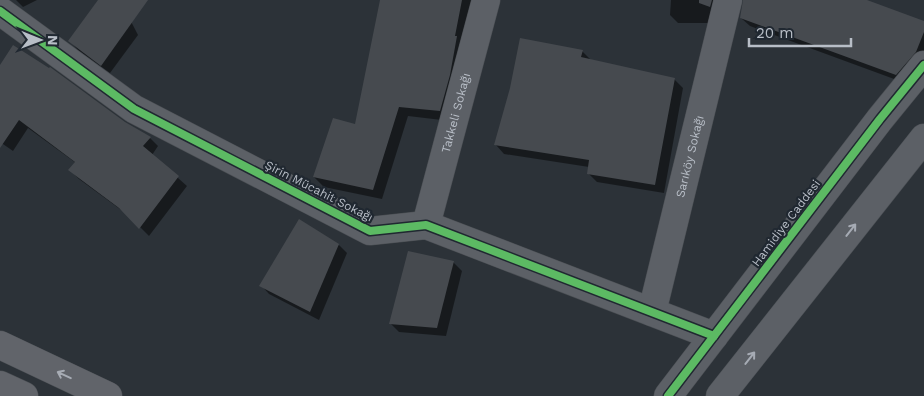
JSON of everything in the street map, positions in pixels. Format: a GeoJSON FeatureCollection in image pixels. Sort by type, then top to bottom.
{"type":"FeatureCollection","features":[{"type":"Feature","properties":{"kind":"main road"},"geometry":{"type":"LineString","coordinates":[[0,345],[108,396]]}},
{"type":"Feature","properties":{"kind":"main road"},"geometry":{"type":"LineString","coordinates":[[0,385],[24,396]]}},
{"type":"Feature","properties":{"kind":"street","name":"Takkeli Sokağı"},"geometry":{"type":"LineString","coordinates":[[426,225],[486,0]]}},
{"type":"Feature","properties":{"kind":"street","name":"Sarıköy Sokağı"},"geometry":{"type":"LineString","coordinates":[[652,312],[728,0]]}},
{"type":"Feature","properties":{"kind":"street","name":"Şirin Mücahit Sokağı"},"geometry":{"type":"LineString","coordinates":[[0,11],[134,109],[370,231],[426,225],[714,336]]}},
{"type":"Feature","properties":{"kind":"street","name":"Hamidiye Caddesi"},"geometry":{"type":"LineString","coordinates":[[668,396],[880,118],[924,65]]}},
{"type":"Feature","properties":{"kind":"street"},"geometry":{"type":"LineString","coordinates":[[720,396],[924,138]]}},
{"type":"Feature","properties":{"kind":"building"},"geometry":{"type":"Polygon","coordinates":[[[98,0],[148,0],[101,66],[68,41],[98,0]]]}},
{"type":"Feature","properties":{"kind":"building"},"geometry":{"type":"Polygon","coordinates":[[[380,0],[462,0],[450,75],[440,111],[399,107],[373,190],[313,177],[333,118],[355,124],[380,0]]]}},
{"type":"Feature","properties":{"kind":"building"},"geometry":{"type":"Polygon","coordinates":[[[699,0],[712,0],[710,7],[699,3],[699,0]]]}},
{"type":"Feature","properties":{"kind":"building"},"geometry":{"type":"Polygon","coordinates":[[[743,0],[867,0],[924,21],[924,32],[916,52],[896,75],[740,18],[743,0]]]}},
{"type":"Feature","properties":{"kind":"building"},"geometry":{"type":"Polygon","coordinates":[[[520,38],[583,50],[581,57],[675,78],[655,185],[587,174],[589,160],[494,145],[510,88],[520,38]]]}},
{"type":"Feature","properties":{"kind":"building"},"geometry":{"type":"Polygon","coordinates":[[[13,45],[50,67],[125,122],[151,137],[143,146],[179,176],[139,229],[119,208],[68,170],[75,162],[19,120],[0,148],[0,65],[13,45]]]}},
{"type":"Feature","properties":{"kind":"building"},"geometry":{"type":"Polygon","coordinates":[[[299,219],[339,244],[310,312],[259,286],[299,219]]]}},
{"type":"Feature","properties":{"kind":"building"},"geometry":{"type":"Polygon","coordinates":[[[408,251],[454,261],[437,328],[389,324],[408,251]]]}},
{"type":"Feature","properties":{"kind":"cycle path"},"geometry":{"type":"LineString","coordinates":[[0,11],[134,109],[370,231],[426,225],[714,336]]}},
{"type":"Feature","properties":{"kind":"cycle path"},"geometry":{"type":"LineString","coordinates":[[668,396],[880,119],[924,65]]}}]}
